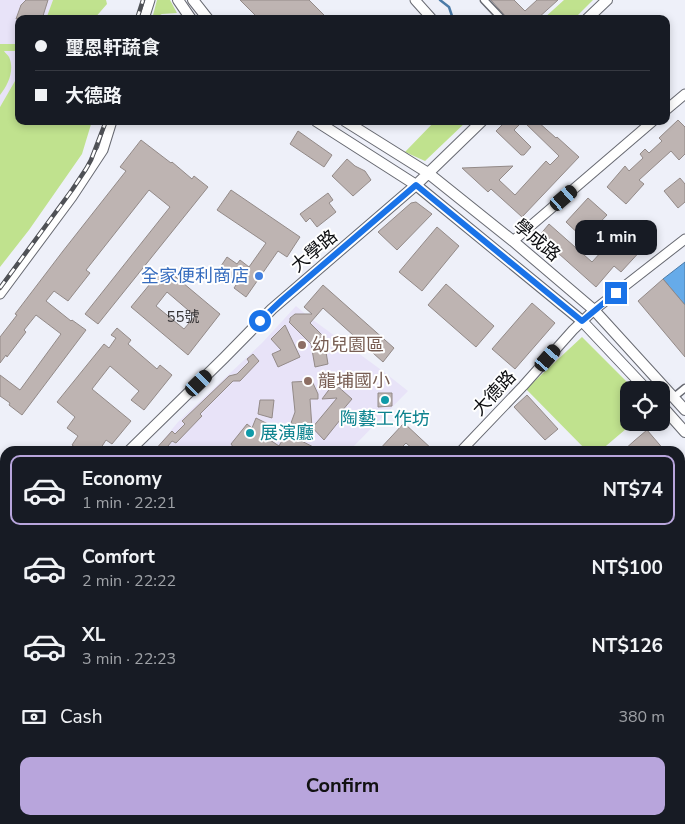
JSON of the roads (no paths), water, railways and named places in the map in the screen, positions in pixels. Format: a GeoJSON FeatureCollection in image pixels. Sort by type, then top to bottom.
{"type":"FeatureCollection","features":[{"type":"Feature","properties":{"kind":"street"},"geometry":{"type":"LineString","coordinates":[[145,15],[150,0]]}},
{"type":"Feature","properties":{"kind":"street"},"geometry":{"type":"LineString","coordinates":[[179,0],[188,15]]}},
{"type":"Feature","properties":{"kind":"street"},"geometry":{"type":"LineString","coordinates":[[193,0],[205,15]]}},
{"type":"Feature","properties":{"kind":"street"},"geometry":{"type":"LineString","coordinates":[[415,0],[428,15]]}},
{"type":"Feature","properties":{"kind":"street"},"geometry":{"type":"LineString","coordinates":[[592,15],[607,0]]}},
{"type":"Feature","properties":{"kind":"street"},"geometry":{"type":"LineString","coordinates":[[486,2],[498,15]]}},
{"type":"Feature","properties":{"kind":"street"},"geometry":{"type":"LineString","coordinates":[[670,107],[685,94]]}},
{"type":"Feature","properties":{"kind":"street"},"geometry":{"type":"LineString","coordinates":[[0,294],[72,197],[103,150],[111,125]]}},
{"type":"Feature","properties":{"kind":"street","name":"學成路"},"geometry":{"type":"LineString","coordinates":[[322,125],[416,185],[582,321],[639,381]]}},
{"type":"Feature","properties":{"kind":"street","name":"學成路"},"geometry":{"type":"LineString","coordinates":[[351,125],[428,174],[513,241],[594,310],[685,410]]}},
{"type":"Feature","properties":{"kind":"street","name":"大學路"},"geometry":{"type":"LineString","coordinates":[[134,446],[272,309],[416,185],[478,125]]}},
{"type":"Feature","properties":{"kind":"street"},"geometry":{"type":"LineString","coordinates":[[513,241],[648,125]]}},
{"type":"Feature","properties":{"kind":"street","name":"大德路"},"geometry":{"type":"LineString","coordinates":[[466,446],[582,321],[685,239]]}},
{"type":"Feature","properties":{"kind":"street"},"geometry":{"type":"LineString","coordinates":[[674,397],[685,388]]}},
{"type":"Feature","properties":{"kind":"street"},"geometry":{"type":"LineString","coordinates":[[670,415],[685,432]]}},
{"type":"Feature","properties":{"kind":"water"},"geometry":{"type":"Polygon","coordinates":[[[685,262],[685,305],[663,279],[685,262]]]}},
{"type":"Feature","properties":{"kind":"waterway"},"geometry":{"type":"LineString","coordinates":[[440,0],[449,7],[452,15]]}},
{"type":"Feature","properties":{"kind":"railway"},"geometry":{"type":"LineString","coordinates":[[138,15],[143,0]]}},
{"type":"Feature","properties":{"kind":"railway"},"geometry":{"type":"LineString","coordinates":[[0,288],[86,169],[104,125]]}},
{"type":"Feature","properties":{"kind":"place","name":"全家便利商店"},"geometry":{"type":"Point","coordinates":[259,276]}},
{"type":"Feature","properties":{"kind":"place","name":"幼兒園區"},"geometry":{"type":"Point","coordinates":[302,345]}},
{"type":"Feature","properties":{"kind":"place","name":"龍埔國小"},"geometry":{"type":"Point","coordinates":[308,381]}},
{"type":"Feature","properties":{"kind":"place","name":"陶藝工作坊"},"geometry":{"type":"Point","coordinates":[385,400]}},
{"type":"Feature","properties":{"kind":"place","name":"展演廳"},"geometry":{"type":"Point","coordinates":[250,433]}}]}
